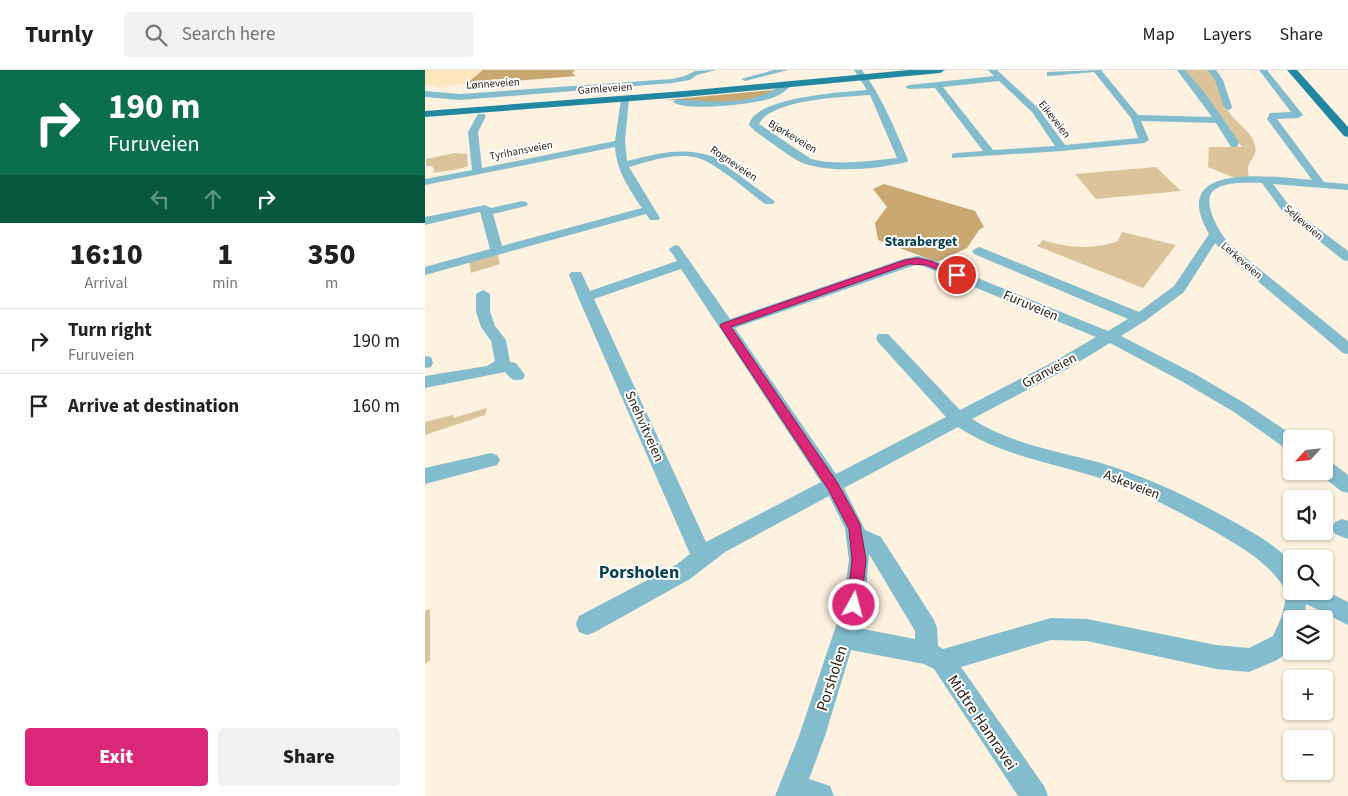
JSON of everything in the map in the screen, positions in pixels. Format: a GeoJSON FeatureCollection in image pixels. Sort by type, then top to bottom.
{"type":"FeatureCollection","features":[{"type":"Feature","properties":{"kind":"main road","name":"Gamleveien"},"geometry":{"type":"LineString","coordinates":[[425,114],[625,99],[838,80],[861,75],[940,70]]}},
{"type":"Feature","properties":{"kind":"main road"},"geometry":{"type":"LineString","coordinates":[[1292,70],[1348,134]]}},
{"type":"Feature","properties":{"kind":"street","name":"Lønneveien"},"geometry":{"type":"LineString","coordinates":[[425,94],[439,93],[450,97],[459,97],[663,81],[687,78],[695,72],[711,70]]}},
{"type":"Feature","properties":{"kind":"street"},"geometry":{"type":"LineString","coordinates":[[745,79],[784,70]]}},
{"type":"Feature","properties":{"kind":"street","name":"Eikeveien"},"geometry":{"type":"LineString","coordinates":[[993,70],[1044,120],[1062,148],[1144,140],[1135,118]]}},
{"type":"Feature","properties":{"kind":"street"},"geometry":{"type":"LineString","coordinates":[[1050,74],[1093,70]]}},
{"type":"Feature","properties":{"kind":"street"},"geometry":{"type":"LineString","coordinates":[[1097,70],[1135,118],[1219,120]]}},
{"type":"Feature","properties":{"kind":"street"},"geometry":{"type":"LineString","coordinates":[[1181,70],[1219,120],[1234,142],[1234,145]]}},
{"type":"Feature","properties":{"kind":"street"},"geometry":{"type":"LineString","coordinates":[[1212,70],[1219,80],[1228,107]]}},
{"type":"Feature","properties":{"kind":"street"},"geometry":{"type":"LineString","coordinates":[[1263,70],[1298,115],[1273,115],[1272,119],[1323,186]]}},
{"type":"Feature","properties":{"kind":"street","name":"Bjørkeveien"},"geometry":{"type":"LineString","coordinates":[[861,75],[871,92],[903,160],[836,166],[815,163],[791,150],[754,125],[754,122],[761,114],[785,104],[812,98],[871,92]]}},
{"type":"Feature","properties":{"kind":"street"},"geometry":{"type":"LineString","coordinates":[[909,88],[1001,78]]}},
{"type":"Feature","properties":{"kind":"street","name":"Gamleveien"},"geometry":{"type":"LineString","coordinates":[[677,102],[710,104],[736,102],[776,92],[787,85]]}},
{"type":"Feature","properties":{"kind":"street"},"geometry":{"type":"LineString","coordinates":[[937,85],[990,153]]}},
{"type":"Feature","properties":{"kind":"street"},"geometry":{"type":"LineString","coordinates":[[425,271],[652,214],[623,165],[621,120],[625,99]]}},
{"type":"Feature","properties":{"kind":"street"},"geometry":{"type":"LineString","coordinates":[[477,172],[473,132],[481,116]]}},
{"type":"Feature","properties":{"kind":"street","name":"Tyrihansveien"},"geometry":{"type":"LineString","coordinates":[[425,182],[621,143]]}},
{"type":"Feature","properties":{"kind":"street"},"geometry":{"type":"LineString","coordinates":[[956,156],[1062,148]]}},
{"type":"Feature","properties":{"kind":"street","name":"Rogneveien"},"geometry":{"type":"LineString","coordinates":[[623,165],[679,153],[701,155],[710,159],[769,202]]}},
{"type":"Feature","properties":{"kind":"street","name":"Lerkeveien"},"geometry":{"type":"LineString","coordinates":[[1348,187],[1266,182],[1227,182],[1213,186],[1203,198],[1214,235],[1226,248],[1348,349]]}},
{"type":"Feature","properties":{"kind":"street","name":"Seljeveien"},"geometry":{"type":"LineString","coordinates":[[1266,182],[1287,210],[1348,258]]}},
{"type":"Feature","properties":{"kind":"street"},"geometry":{"type":"LineString","coordinates":[[487,212],[522,204]]}},
{"type":"Feature","properties":{"kind":"street"},"geometry":{"type":"LineString","coordinates":[[425,221],[485,208],[497,252]]}},
{"type":"Feature","properties":{"kind":"street","name":"Granveien"},"geometry":{"type":"LineString","coordinates":[[833,486],[1109,337],[1140,318],[1179,289],[1214,235]]}},
{"type":"Feature","properties":{"kind":"street"},"geometry":{"type":"LineString","coordinates":[[978,251],[1140,318]]}},
{"type":"Feature","properties":{"kind":"street","name":"Porsholen"},"geometry":{"type":"LineString","coordinates":[[585,297],[680,256],[833,486],[855,528],[859,560],[855,596],[845,638],[791,792],[820,796]]}},
{"type":"Feature","properties":{"kind":"street","name":"Furuveien"},"geometry":{"type":"LineString","coordinates":[[725,326],[917,260],[1109,337],[1189,378],[1240,408],[1283,438]]}},
{"type":"Feature","properties":{"kind":"street","name":"Snehvitveien"},"geometry":{"type":"LineString","coordinates":[[576,274],[703,557]]}},
{"type":"Feature","properties":{"kind":"street"},"geometry":{"type":"LineString","coordinates":[[483,294],[483,312],[487,327],[502,348],[503,361],[500,366]]}},
{"type":"Feature","properties":{"kind":"street"},"geometry":{"type":"LineString","coordinates":[[883,338],[958,419]]}},
{"type":"Feature","properties":{"kind":"street"},"geometry":{"type":"LineString","coordinates":[[425,382],[490,371],[500,366],[510,367],[517,375]]}},
{"type":"Feature","properties":{"kind":"street","name":"Askeveien"},"geometry":{"type":"LineString","coordinates":[[958,419],[971,429],[997,441],[1124,478],[1170,499],[1217,522],[1274,557],[1283,569]]}},
{"type":"Feature","properties":{"kind":"street"},"geometry":{"type":"LineString","coordinates":[[425,476],[491,460]]}},
{"type":"Feature","properties":{"kind":"street"},"geometry":{"type":"LineString","coordinates":[[1333,474],[1348,485]]}},
{"type":"Feature","properties":{"kind":"street"},"geometry":{"type":"LineString","coordinates":[[587,624],[683,572],[718,545],[833,486]]}},
{"type":"Feature","properties":{"kind":"street"},"geometry":{"type":"LineString","coordinates":[[857,536],[873,544],[903,590],[926,628],[935,657]]}},
{"type":"Feature","properties":{"kind":"street"},"geometry":{"type":"LineString","coordinates":[[1320,600],[1348,614]]}},
{"type":"Feature","properties":{"kind":"street"},"geometry":{"type":"LineString","coordinates":[[845,638],[935,657],[1051,629],[1068,628],[1087,630],[1217,657],[1249,660],[1267,653],[1281,644],[1283,640]]}},
{"type":"Feature","properties":{"kind":"street","name":"Midtre Hamravei"},"geometry":{"type":"LineString","coordinates":[[935,657],[1034,796]]}},
{"type":"Feature","properties":{"kind":"shaded area"},"geometry":{"type":"Polygon","coordinates":[[[425,70],[510,70],[489,79],[440,88],[432,85],[425,86],[425,70]]]}},
{"type":"Feature","properties":{"kind":"shaded area"},"geometry":{"type":"Polygon","coordinates":[[[483,70],[575,70],[572,73],[576,76],[465,85],[483,70]]]}},
{"type":"Feature","properties":{"kind":"shaded area"},"geometry":{"type":"Polygon","coordinates":[[[1182,70],[1210,70],[1213,74],[1227,109],[1250,135],[1255,145],[1255,154],[1248,168],[1249,178],[1235,178],[1208,167],[1209,147],[1242,147],[1182,70]]]}},
{"type":"Feature","properties":{"kind":"shaded area"},"geometry":{"type":"Polygon","coordinates":[[[782,89],[762,96],[729,102],[665,100],[782,89]]]}},
{"type":"Feature","properties":{"kind":"shaded area"},"geometry":{"type":"Polygon","coordinates":[[[455,153],[467,154],[468,166],[433,173],[434,169],[432,166],[426,166],[426,159],[455,153]]]}},
{"type":"Feature","properties":{"kind":"shaded area"},"geometry":{"type":"Polygon","coordinates":[[[1156,167],[1181,191],[1096,199],[1075,174],[1156,167]]]}},
{"type":"Feature","properties":{"kind":"shaded area"},"geometry":{"type":"Polygon","coordinates":[[[884,184],[975,211],[984,227],[979,230],[967,248],[937,262],[878,240],[875,223],[887,207],[873,189],[884,184]]]}},
{"type":"Feature","properties":{"kind":"shaded area"},"geometry":{"type":"Polygon","coordinates":[[[1122,232],[1176,245],[1143,288],[1037,246],[1043,240],[1061,245],[1100,246],[1118,241],[1122,232]]]}},
{"type":"Feature","properties":{"kind":"shaded area"},"geometry":{"type":"Polygon","coordinates":[[[498,255],[500,264],[471,273],[469,262],[498,255]]]}},
{"type":"Feature","properties":{"kind":"shaded area"},"geometry":{"type":"Polygon","coordinates":[[[487,408],[485,415],[425,435],[425,422],[453,415],[453,418],[487,408]]]}},
{"type":"Feature","properties":{"kind":"shaded area"},"geometry":{"type":"Polygon","coordinates":[[[430,609],[430,660],[425,664],[425,611],[430,609]]]}},
{"type":"Feature","properties":{"kind":"district","name":"Staraberget"},"geometry":{"type":"Point","coordinates":[921,241]}},
{"type":"Feature","properties":{"kind":"district","name":"Porsholen"},"geometry":{"type":"Point","coordinates":[639,572]}},
{"type":"Feature","properties":{"kind":"route"},"geometry":{"type":"LineString","coordinates":[[854,605],[859,560],[855,528],[833,486],[725,326],[917,260],[957,275]]}}]}
